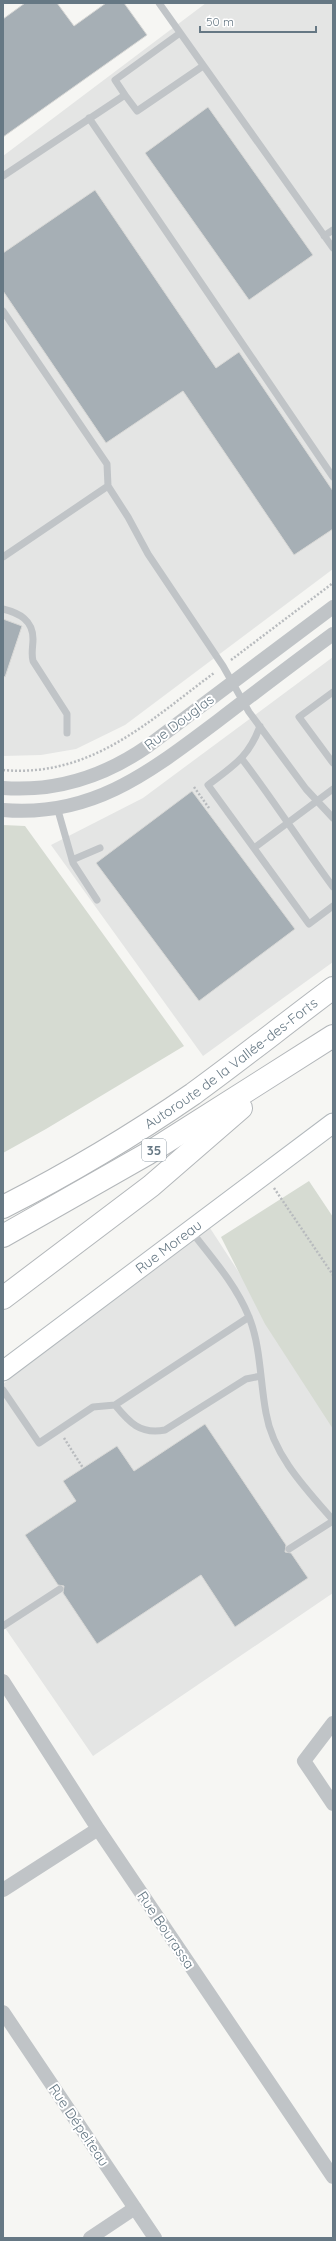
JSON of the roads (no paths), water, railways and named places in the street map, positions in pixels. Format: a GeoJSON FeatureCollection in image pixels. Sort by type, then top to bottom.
{"type":"FeatureCollection","features":[{"type":"Feature","properties":{"kind":"highway","name":"Autoroute de la Vallée-des-Forts"},"geometry":{"type":"LineString","coordinates":[[3,1207],[71,1170],[159,1117],[210,1081],[333,988]]}},
{"type":"Feature","properties":{"kind":"highway","name":"Autoroute de la Vallée-des-Forts"},"geometry":{"type":"LineString","coordinates":[[3,1236],[141,1158],[333,1036]]}},
{"type":"Feature","properties":{"kind":"highway"},"geometry":{"type":"LineString","coordinates":[[3,1298],[151,1186],[302,1056]]}},
{"type":"Feature","properties":{"kind":"street","name":"Rue Douglas"},"geometry":{"type":"LineString","coordinates":[[3,788],[41,788],[55,786],[85,779],[111,769],[148,746],[333,607]]}},
{"type":"Feature","properties":{"kind":"street","name":"Rue Douglas"},"geometry":{"type":"LineString","coordinates":[[3,810],[57,807],[96,798],[132,781],[176,752],[333,634]]}},
{"type":"Feature","properties":{"kind":"street","name":"Rue Moreau"},"geometry":{"type":"LineString","coordinates":[[3,1370],[333,1123]]}},
{"type":"Feature","properties":{"kind":"street","name":"Rue Bourassa"},"geometry":{"type":"LineString","coordinates":[[3,1681],[98,1828],[333,2177]]}},
{"type":"Feature","properties":{"kind":"street"},"geometry":{"type":"LineString","coordinates":[[333,1723],[304,1761],[333,1804]]}},
{"type":"Feature","properties":{"kind":"street"},"geometry":{"type":"LineString","coordinates":[[3,1890],[98,1828]]}},
{"type":"Feature","properties":{"kind":"street","name":"Rue Dépelteau"},"geometry":{"type":"LineString","coordinates":[[3,2012],[155,2238]]}},
{"type":"Feature","properties":{"kind":"street"},"geometry":{"type":"LineString","coordinates":[[90,2238],[135,2208]]}},
{"type":"Feature","properties":{"kind":"lane"},"geometry":{"type":"LineString","coordinates":[[159,3],[333,248]]}},
{"type":"Feature","properties":{"kind":"lane"},"geometry":{"type":"LineString","coordinates":[[180,33],[115,80],[137,111],[203,66]]}},
{"type":"Feature","properties":{"kind":"lane"},"geometry":{"type":"LineString","coordinates":[[3,176],[126,95]]}},
{"type":"Feature","properties":{"kind":"lane"},"geometry":{"type":"LineString","coordinates":[[89,118],[333,478]]}},
{"type":"Feature","properties":{"kind":"lane"},"geometry":{"type":"LineString","coordinates":[[324,236],[333,230]]}},
{"type":"Feature","properties":{"kind":"lane"},"geometry":{"type":"LineString","coordinates":[[3,311],[107,464],[108,486],[128,517],[148,554],[260,726],[306,789],[333,818]]}},
{"type":"Feature","properties":{"kind":"lane"},"geometry":{"type":"LineString","coordinates":[[3,557],[108,486]]}},
{"type":"Feature","properties":{"kind":"lane"},"geometry":{"type":"LineString","coordinates":[[3,609],[18,613],[27,620],[33,638],[31,654],[33,661],[67,714],[67,733]]}},
{"type":"Feature","properties":{"kind":"lane"},"geometry":{"type":"LineString","coordinates":[[333,692],[299,717],[333,763]]}},
{"type":"Feature","properties":{"kind":"lane"},"geometry":{"type":"LineString","coordinates":[[260,726],[251,748],[242,759],[208,785],[309,924],[333,906]]}},
{"type":"Feature","properties":{"kind":"lane"},"geometry":{"type":"LineString","coordinates":[[242,759],[333,887]]}},
{"type":"Feature","properties":{"kind":"lane"},"geometry":{"type":"LineString","coordinates":[[254,848],[333,789]]}},
{"type":"Feature","properties":{"kind":"lane"},"geometry":{"type":"LineString","coordinates":[[57,807],[72,860],[97,900]]}},
{"type":"Feature","properties":{"kind":"lane"},"geometry":{"type":"LineString","coordinates":[[72,860],[100,848]]}},
{"type":"Feature","properties":{"kind":"lane"},"geometry":{"type":"LineString","coordinates":[[190,1230],[233,1286],[249,1317],[254,1330],[266,1414],[277,1445],[299,1480],[333,1520],[289,1549]]}},
{"type":"Feature","properties":{"kind":"lane"},"geometry":{"type":"LineString","coordinates":[[3,1390],[39,1443],[93,1407],[115,1405],[249,1317]]}},
{"type":"Feature","properties":{"kind":"lane"},"geometry":{"type":"LineString","coordinates":[[115,1405],[130,1424],[146,1431],[155,1432],[165,1430],[246,1379],[261,1376]]}},
{"type":"Feature","properties":{"kind":"lane"},"geometry":{"type":"LineString","coordinates":[[3,1626],[60,1589]]}}]}
